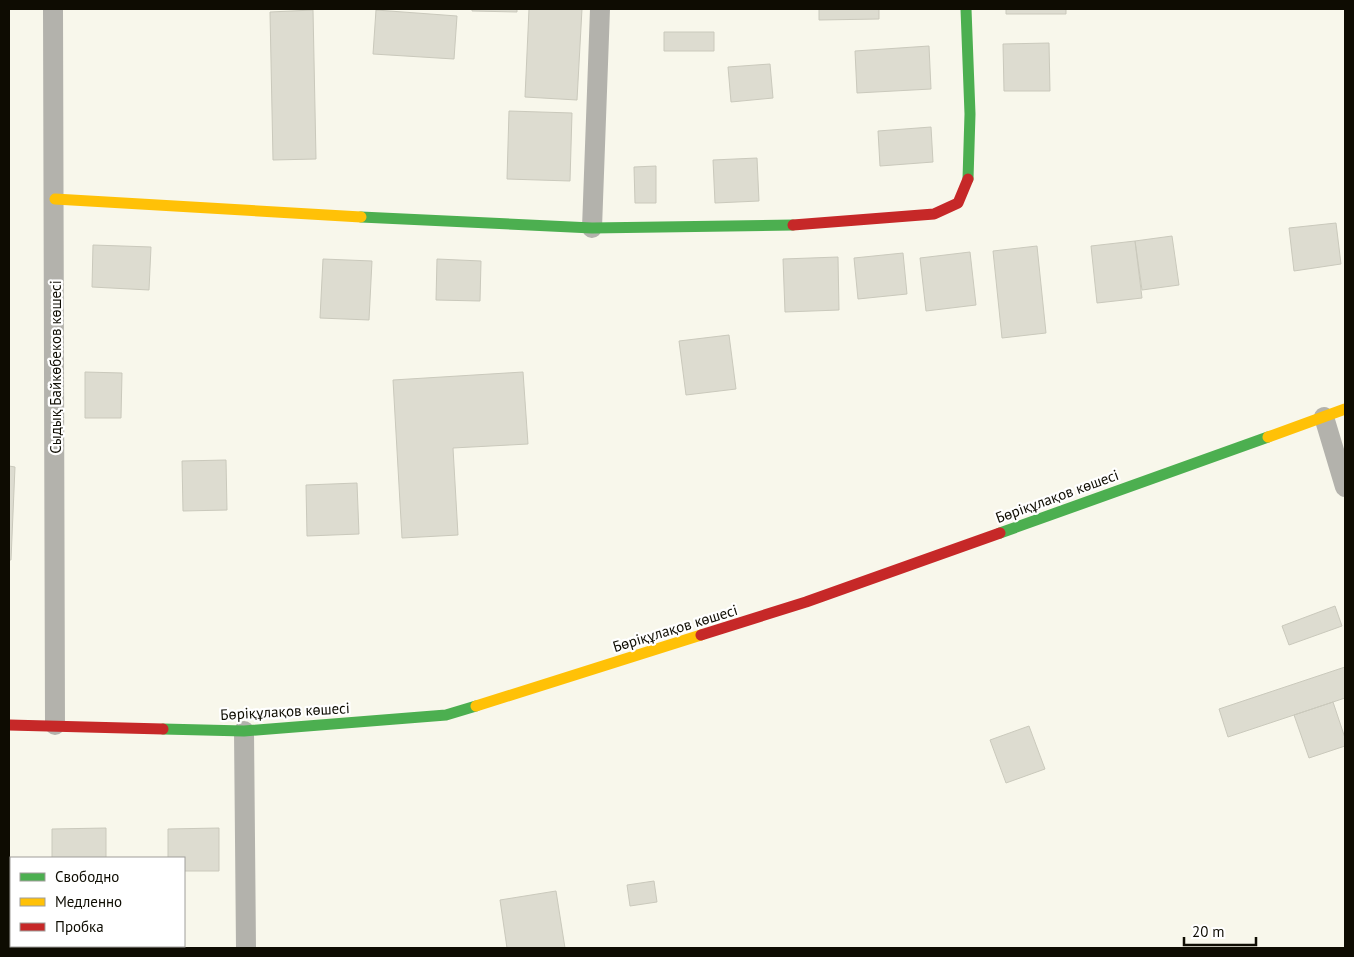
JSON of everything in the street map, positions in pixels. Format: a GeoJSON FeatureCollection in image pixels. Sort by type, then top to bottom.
{"type":"FeatureCollection","features":[{"type":"Feature","properties":{"kind":"street","name":"Сыдық Байкөбеков көшесі"},"geometry":{"type":"LineString","coordinates":[[53,9],[55,725]]}},
{"type":"Feature","properties":{"kind":"street"},"geometry":{"type":"LineString","coordinates":[[592,228],[600,9]]}},
{"type":"Feature","properties":{"kind":"street"},"geometry":{"type":"LineString","coordinates":[[55,199],[413,220],[592,228],[814,226],[934,214],[958,203],[968,180],[970,114],[966,9]]}},
{"type":"Feature","properties":{"kind":"street","name":"Бөріқұлақов көшесі"},"geometry":{"type":"LineString","coordinates":[[9,724],[244,731],[446,715],[806,602],[1345,409]]}},
{"type":"Feature","properties":{"kind":"street"},"geometry":{"type":"LineString","coordinates":[[1324,417],[1345,487]]}},
{"type":"Feature","properties":{"kind":"street"},"geometry":{"type":"LineString","coordinates":[[244,731],[246,948]]}},
{"type":"Feature","properties":{"kind":"building"},"geometry":{"type":"Polygon","coordinates":[[[472,9],[517,9],[517,12],[472,11],[472,9]]]}},
{"type":"Feature","properties":{"kind":"building"},"geometry":{"type":"Polygon","coordinates":[[[529,9],[582,9],[577,100],[525,97],[529,9]]]}},
{"type":"Feature","properties":{"kind":"building"},"geometry":{"type":"Polygon","coordinates":[[[819,9],[879,9],[879,19],[819,20],[819,9]]]}},
{"type":"Feature","properties":{"kind":"building"},"geometry":{"type":"Polygon","coordinates":[[[1006,9],[1066,9],[1066,14],[1006,14],[1006,9]]]}},
{"type":"Feature","properties":{"kind":"building"},"geometry":{"type":"Polygon","coordinates":[[[313,10],[316,159],[273,160],[270,12],[313,10]]]}},
{"type":"Feature","properties":{"kind":"building"},"geometry":{"type":"Polygon","coordinates":[[[376,10],[457,16],[454,59],[373,54],[376,10]]]}},
{"type":"Feature","properties":{"kind":"building"},"geometry":{"type":"Polygon","coordinates":[[[664,32],[714,32],[714,51],[664,51],[664,32]]]}},
{"type":"Feature","properties":{"kind":"building"},"geometry":{"type":"Polygon","coordinates":[[[1049,43],[1050,91],[1004,91],[1003,44],[1049,43]]]}},
{"type":"Feature","properties":{"kind":"building"},"geometry":{"type":"Polygon","coordinates":[[[929,46],[931,89],[857,93],[855,51],[929,46]]]}},
{"type":"Feature","properties":{"kind":"building"},"geometry":{"type":"Polygon","coordinates":[[[770,64],[773,98],[731,102],[728,67],[770,64]]]}},
{"type":"Feature","properties":{"kind":"building"},"geometry":{"type":"Polygon","coordinates":[[[509,111],[572,113],[570,181],[507,179],[509,111]]]}},
{"type":"Feature","properties":{"kind":"building"},"geometry":{"type":"Polygon","coordinates":[[[931,127],[933,162],[880,166],[878,131],[931,127]]]}},
{"type":"Feature","properties":{"kind":"building"},"geometry":{"type":"Polygon","coordinates":[[[757,158],[759,201],[715,203],[713,160],[757,158]]]}},
{"type":"Feature","properties":{"kind":"building"},"geometry":{"type":"Polygon","coordinates":[[[656,166],[656,203],[635,203],[634,167],[656,166]]]}},
{"type":"Feature","properties":{"kind":"building"},"geometry":{"type":"Polygon","coordinates":[[[1336,223],[1341,264],[1294,271],[1289,228],[1336,223]]]}},
{"type":"Feature","properties":{"kind":"building"},"geometry":{"type":"Polygon","coordinates":[[[1172,236],[1179,285],[1142,290],[1135,241],[1172,236]]]}},
{"type":"Feature","properties":{"kind":"building"},"geometry":{"type":"Polygon","coordinates":[[[1135,241],[1142,298],[1097,303],[1091,246],[1135,241]]]}},
{"type":"Feature","properties":{"kind":"building"},"geometry":{"type":"Polygon","coordinates":[[[93,245],[151,247],[149,290],[92,287],[93,245]]]}},
{"type":"Feature","properties":{"kind":"building"},"geometry":{"type":"Polygon","coordinates":[[[1037,246],[1046,333],[1002,338],[993,251],[1037,246]]]}},
{"type":"Feature","properties":{"kind":"building"},"geometry":{"type":"Polygon","coordinates":[[[970,252],[976,305],[926,311],[920,258],[970,252]]]}},
{"type":"Feature","properties":{"kind":"building"},"geometry":{"type":"Polygon","coordinates":[[[903,253],[907,294],[858,299],[854,258],[903,253]]]}},
{"type":"Feature","properties":{"kind":"building"},"geometry":{"type":"Polygon","coordinates":[[[838,257],[839,310],[785,312],[783,259],[838,257]]]}},
{"type":"Feature","properties":{"kind":"building"},"geometry":{"type":"Polygon","coordinates":[[[323,259],[372,261],[369,320],[320,318],[323,259]]]}},
{"type":"Feature","properties":{"kind":"building"},"geometry":{"type":"Polygon","coordinates":[[[437,259],[481,261],[480,301],[436,300],[437,259]]]}},
{"type":"Feature","properties":{"kind":"building"},"geometry":{"type":"Polygon","coordinates":[[[729,335],[736,389],[686,395],[679,341],[729,335]]]}},
{"type":"Feature","properties":{"kind":"building"},"geometry":{"type":"Polygon","coordinates":[[[85,372],[122,373],[121,418],[85,418],[85,372]]]}},
{"type":"Feature","properties":{"kind":"building"},"geometry":{"type":"Polygon","coordinates":[[[523,372],[528,444],[453,448],[458,535],[402,538],[393,380],[523,372]]]}},
{"type":"Feature","properties":{"kind":"building"},"geometry":{"type":"Polygon","coordinates":[[[226,460],[227,510],[183,511],[182,461],[226,460]]]}},
{"type":"Feature","properties":{"kind":"building"},"geometry":{"type":"Polygon","coordinates":[[[9,466],[15,467],[11,560],[9,560],[9,466]]]}},
{"type":"Feature","properties":{"kind":"building"},"geometry":{"type":"Polygon","coordinates":[[[357,483],[359,534],[307,536],[306,485],[357,483]]]}},
{"type":"Feature","properties":{"kind":"building"},"geometry":{"type":"Polygon","coordinates":[[[1335,606],[1342,626],[1289,645],[1282,626],[1335,606]]]}},
{"type":"Feature","properties":{"kind":"building"},"geometry":{"type":"Polygon","coordinates":[[[1345,667],[1345,698],[1228,737],[1219,709],[1345,667]]]}},
{"type":"Feature","properties":{"kind":"building"},"geometry":{"type":"Polygon","coordinates":[[[1333,702],[1345,738],[1345,746],[1309,758],[1294,715],[1333,702]]]}},
{"type":"Feature","properties":{"kind":"building"},"geometry":{"type":"Polygon","coordinates":[[[1029,726],[1045,769],[1006,783],[990,740],[1029,726]]]}},
{"type":"Feature","properties":{"kind":"building"},"geometry":{"type":"Polygon","coordinates":[[[106,828],[106,857],[52,857],[52,829],[106,828]]]}},
{"type":"Feature","properties":{"kind":"building"},"geometry":{"type":"Polygon","coordinates":[[[219,828],[219,871],[185,871],[185,857],[168,857],[168,829],[219,828]]]}},
{"type":"Feature","properties":{"kind":"building"},"geometry":{"type":"Polygon","coordinates":[[[654,881],[657,902],[630,906],[627,885],[654,881]]]}},
{"type":"Feature","properties":{"kind":"building"},"geometry":{"type":"Polygon","coordinates":[[[556,891],[565,948],[507,948],[500,900],[556,891]]]}},
{"type":"Feature","properties":{"kind":"traffic: fast"},"geometry":{"type":"LineString","coordinates":[[966,9],[970,114],[968,179]]}},
{"type":"Feature","properties":{"kind":"traffic: fast"},"geometry":{"type":"LineString","coordinates":[[361,217],[592,228],[793,225]]}},
{"type":"Feature","properties":{"kind":"traffic: fast"},"geometry":{"type":"LineString","coordinates":[[1000,533],[1268,437]]}},
{"type":"Feature","properties":{"kind":"traffic: fast"},"geometry":{"type":"LineString","coordinates":[[163,729],[244,731],[446,715],[476,706]]}},
{"type":"Feature","properties":{"kind":"traffic: slow"},"geometry":{"type":"LineString","coordinates":[[55,199],[361,217]]}},
{"type":"Feature","properties":{"kind":"traffic: slow"},"geometry":{"type":"LineString","coordinates":[[1268,437],[1345,409]]}},
{"type":"Feature","properties":{"kind":"traffic: slow"},"geometry":{"type":"LineString","coordinates":[[476,706],[701,635]]}},
{"type":"Feature","properties":{"kind":"traffic: jam"},"geometry":{"type":"LineString","coordinates":[[793,225],[934,214],[958,203],[968,179]]}},
{"type":"Feature","properties":{"kind":"traffic: jam"},"geometry":{"type":"LineString","coordinates":[[701,635],[806,602],[1000,533]]}},
{"type":"Feature","properties":{"kind":"traffic: jam"},"geometry":{"type":"LineString","coordinates":[[9,725],[163,729]]}}]}
